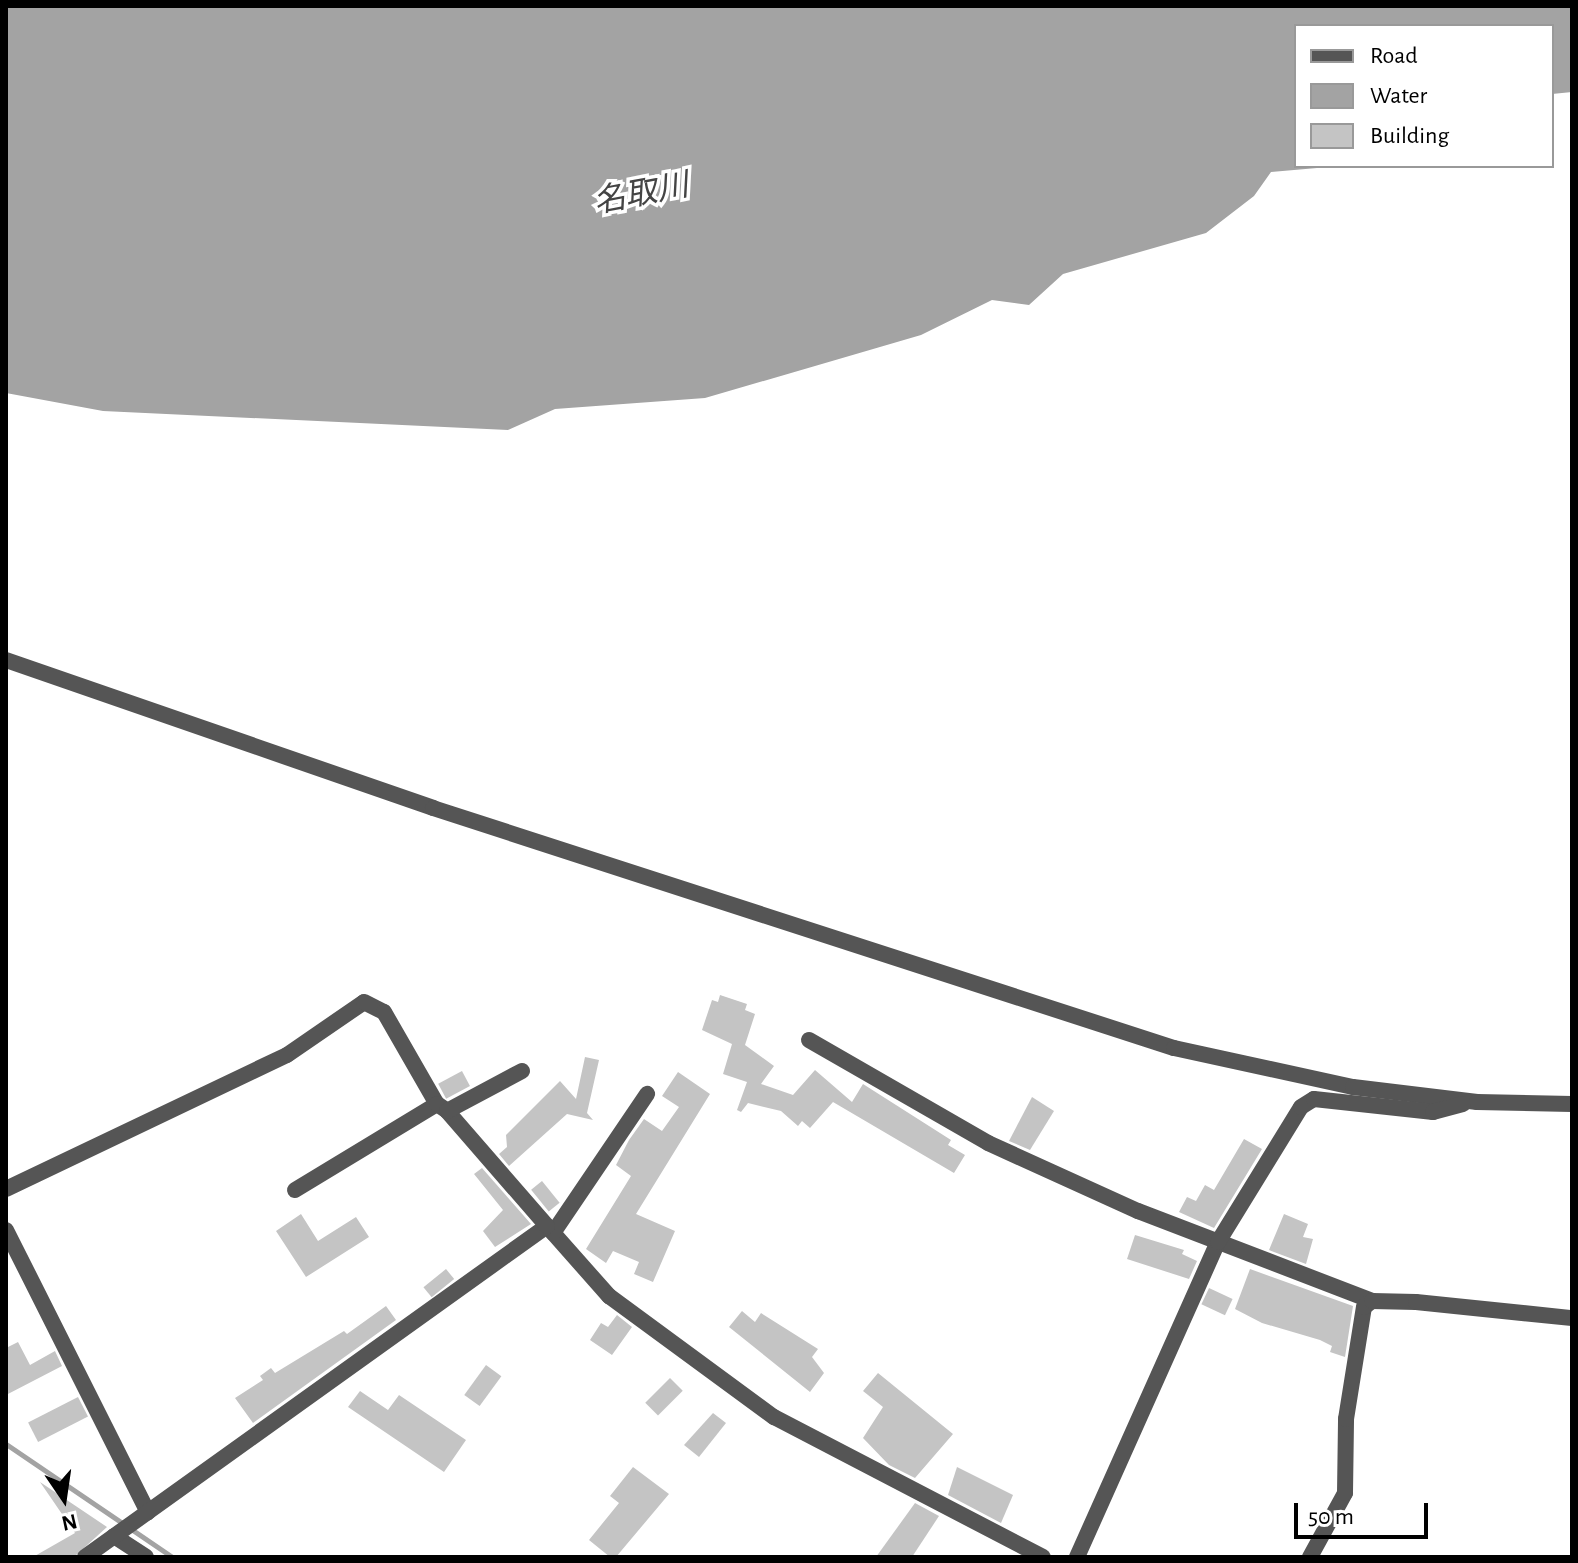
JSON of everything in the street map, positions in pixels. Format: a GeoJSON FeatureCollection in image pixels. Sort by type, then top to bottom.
{"type":"FeatureCollection","features":[{"type":"Feature","properties":{"kind":"street"},"geometry":{"type":"LineString","coordinates":[[6,660],[433,808],[1174,1048],[1353,1087],[1468,1101],[1572,1104]]}},
{"type":"Feature","properties":{"kind":"street"},"geometry":{"type":"LineString","coordinates":[[6,1189],[287,1055],[364,1002],[384,1012],[442,1107],[609,1296],[774,1417],[1043,1557]]}},
{"type":"Feature","properties":{"kind":"street"},"geometry":{"type":"LineString","coordinates":[[809,1040],[988,1143],[1218,1242],[1372,1301],[1572,1318]]}},
{"type":"Feature","properties":{"kind":"street"},"geometry":{"type":"LineString","coordinates":[[295,1190],[442,1107],[522,1071]]}},
{"type":"Feature","properties":{"kind":"street"},"geometry":{"type":"LineString","coordinates":[[85,1557],[550,1230],[647,1094]]}},
{"type":"Feature","properties":{"kind":"street"},"geometry":{"type":"LineString","coordinates":[[1077,1557],[1218,1242],[1308,1101],[1433,1112],[1468,1101]]}},
{"type":"Feature","properties":{"kind":"street"},"geometry":{"type":"LineString","coordinates":[[6,1230],[142,1516]]}},
{"type":"Feature","properties":{"kind":"street"},"geometry":{"type":"LineString","coordinates":[[1310,1557],[1345,1493],[1347,1409],[1364,1307],[1372,1301]]}},
{"type":"Feature","properties":{"kind":"street"},"geometry":{"type":"LineString","coordinates":[[118,1533],[146,1557]]}},
{"type":"Feature","properties":{"kind":"water","name":"名取川"},"geometry":{"type":"Polygon","coordinates":[[[6,6],[1572,6],[1572,92],[1554,94],[1554,24],[1294,24],[1294,168],[1317,168],[1271,172],[1254,196],[1206,233],[1063,274],[1029,305],[992,300],[921,335],[705,398],[555,409],[508,430],[103,411],[6,393],[6,6]]]}},
{"type":"Feature","properties":{"kind":"building"},"geometry":{"type":"Polygon","coordinates":[[[720,995],[747,1004],[745,1010],[755,1014],[745,1045],[774,1066],[761,1084],[793,1095],[815,1070],[852,1102],[863,1084],[951,1140],[948,1145],[965,1155],[954,1173],[833,1102],[810,1128],[802,1121],[798,1126],[781,1111],[748,1103],[741,1112],[737,1110],[747,1082],[723,1074],[732,1044],[702,1030],[712,1000],[718,1002],[720,995]]]}},
{"type":"Feature","properties":{"kind":"building"},"geometry":{"type":"Polygon","coordinates":[[[585,1057],[599,1060],[587,1113],[593,1120],[567,1114],[509,1166],[499,1154],[507,1147],[506,1135],[560,1081],[576,1099],[585,1057]]]}},
{"type":"Feature","properties":{"kind":"building"},"geometry":{"type":"Polygon","coordinates":[[[462,1071],[470,1086],[446,1099],[438,1084],[462,1071]]]}},
{"type":"Feature","properties":{"kind":"building"},"geometry":{"type":"Polygon","coordinates":[[[678,1072],[710,1094],[636,1214],[675,1231],[653,1282],[634,1274],[639,1262],[613,1251],[606,1263],[586,1249],[631,1176],[616,1165],[629,1140],[644,1119],[662,1131],[679,1107],[662,1096],[678,1072]]]}},
{"type":"Feature","properties":{"kind":"building"},"geometry":{"type":"Polygon","coordinates":[[[1032,1097],[1054,1111],[1030,1150],[1009,1141],[1032,1097]]]}},
{"type":"Feature","properties":{"kind":"building"},"geometry":{"type":"Polygon","coordinates":[[[1244,1139],[1262,1149],[1214,1228],[1179,1212],[1187,1197],[1196,1201],[1205,1185],[1214,1190],[1244,1139]]]}},
{"type":"Feature","properties":{"kind":"building"},"geometry":{"type":"Polygon","coordinates":[[[482,1168],[531,1224],[495,1247],[483,1231],[503,1210],[474,1174],[482,1168]]]}},
{"type":"Feature","properties":{"kind":"building"},"geometry":{"type":"Polygon","coordinates":[[[542,1181],[560,1203],[549,1212],[531,1190],[542,1181]]]}},
{"type":"Feature","properties":{"kind":"building"},"geometry":{"type":"Polygon","coordinates":[[[301,1214],[318,1241],[356,1217],[369,1237],[306,1277],[276,1231],[301,1214]]]}},
{"type":"Feature","properties":{"kind":"building"},"geometry":{"type":"Polygon","coordinates":[[[1284,1214],[1308,1224],[1303,1237],[1313,1239],[1306,1264],[1269,1250],[1284,1214]]]}},
{"type":"Feature","properties":{"kind":"building"},"geometry":{"type":"Polygon","coordinates":[[[1135,1235],[1184,1250],[1182,1254],[1197,1261],[1189,1279],[1127,1259],[1135,1235]]]}},
{"type":"Feature","properties":{"kind":"building"},"geometry":{"type":"Polygon","coordinates":[[[446,1269],[454,1279],[432,1297],[423,1287],[446,1269]]]}},
{"type":"Feature","properties":{"kind":"building"},"geometry":{"type":"Polygon","coordinates":[[[1250,1269],[1353,1306],[1345,1357],[1330,1352],[1332,1346],[1320,1340],[1262,1323],[1235,1309],[1250,1269]]]}},
{"type":"Feature","properties":{"kind":"building"},"geometry":{"type":"Polygon","coordinates":[[[1209,1288],[1233,1299],[1225,1315],[1201,1304],[1209,1288]]]}},
{"type":"Feature","properties":{"kind":"building"},"geometry":{"type":"Polygon","coordinates":[[[386,1306],[396,1320],[253,1423],[235,1398],[263,1380],[260,1376],[271,1368],[275,1373],[344,1331],[347,1334],[386,1306]]]}},
{"type":"Feature","properties":{"kind":"building"},"geometry":{"type":"Polygon","coordinates":[[[742,1311],[755,1322],[761,1313],[818,1349],[812,1357],[824,1373],[810,1392],[729,1327],[742,1311]]]}},
{"type":"Feature","properties":{"kind":"building"},"geometry":{"type":"Polygon","coordinates":[[[617,1315],[632,1327],[612,1355],[590,1340],[601,1323],[608,1327],[617,1315]]]}},
{"type":"Feature","properties":{"kind":"building"},"geometry":{"type":"Polygon","coordinates":[[[18,1342],[30,1365],[55,1351],[62,1366],[6,1395],[6,1348],[18,1342]]]}},
{"type":"Feature","properties":{"kind":"building"},"geometry":{"type":"Polygon","coordinates":[[[486,1365],[501,1376],[480,1406],[464,1395],[486,1365]]]}},
{"type":"Feature","properties":{"kind":"building"},"geometry":{"type":"Polygon","coordinates":[[[878,1373],[953,1434],[915,1478],[889,1465],[863,1438],[883,1407],[863,1391],[878,1373]]]}},
{"type":"Feature","properties":{"kind":"building"},"geometry":{"type":"Polygon","coordinates":[[[670,1378],[683,1391],[658,1415],[645,1403],[670,1378]]]}},
{"type":"Feature","properties":{"kind":"building"},"geometry":{"type":"Polygon","coordinates":[[[360,1391],[388,1410],[399,1395],[466,1440],[444,1472],[348,1407],[360,1391]]]}},
{"type":"Feature","properties":{"kind":"building"},"geometry":{"type":"Polygon","coordinates":[[[78,1397],[88,1417],[38,1442],[28,1422],[78,1397]]]}},
{"type":"Feature","properties":{"kind":"building"},"geometry":{"type":"Polygon","coordinates":[[[713,1413],[726,1423],[699,1457],[684,1445],[713,1413]]]}},
{"type":"Feature","properties":{"kind":"building"},"geometry":{"type":"Polygon","coordinates":[[[633,1467],[669,1494],[616,1557],[610,1557],[589,1540],[619,1503],[610,1496],[633,1467]]]}},
{"type":"Feature","properties":{"kind":"building"},"geometry":{"type":"Polygon","coordinates":[[[957,1467],[1013,1495],[1001,1523],[948,1495],[957,1467]]]}},
{"type":"Feature","properties":{"kind":"building"},"geometry":{"type":"Polygon","coordinates":[[[40,1482],[107,1527],[74,1557],[33,1557],[75,1533],[40,1482]]]}},
{"type":"Feature","properties":{"kind":"building"},"geometry":{"type":"Polygon","coordinates":[[[915,1503],[939,1516],[912,1557],[876,1557],[915,1503]]]}},
{"type":"Feature","properties":{"kind":"waterway"},"geometry":{"type":"LineString","coordinates":[[6,1444],[172,1557]]}}]}
